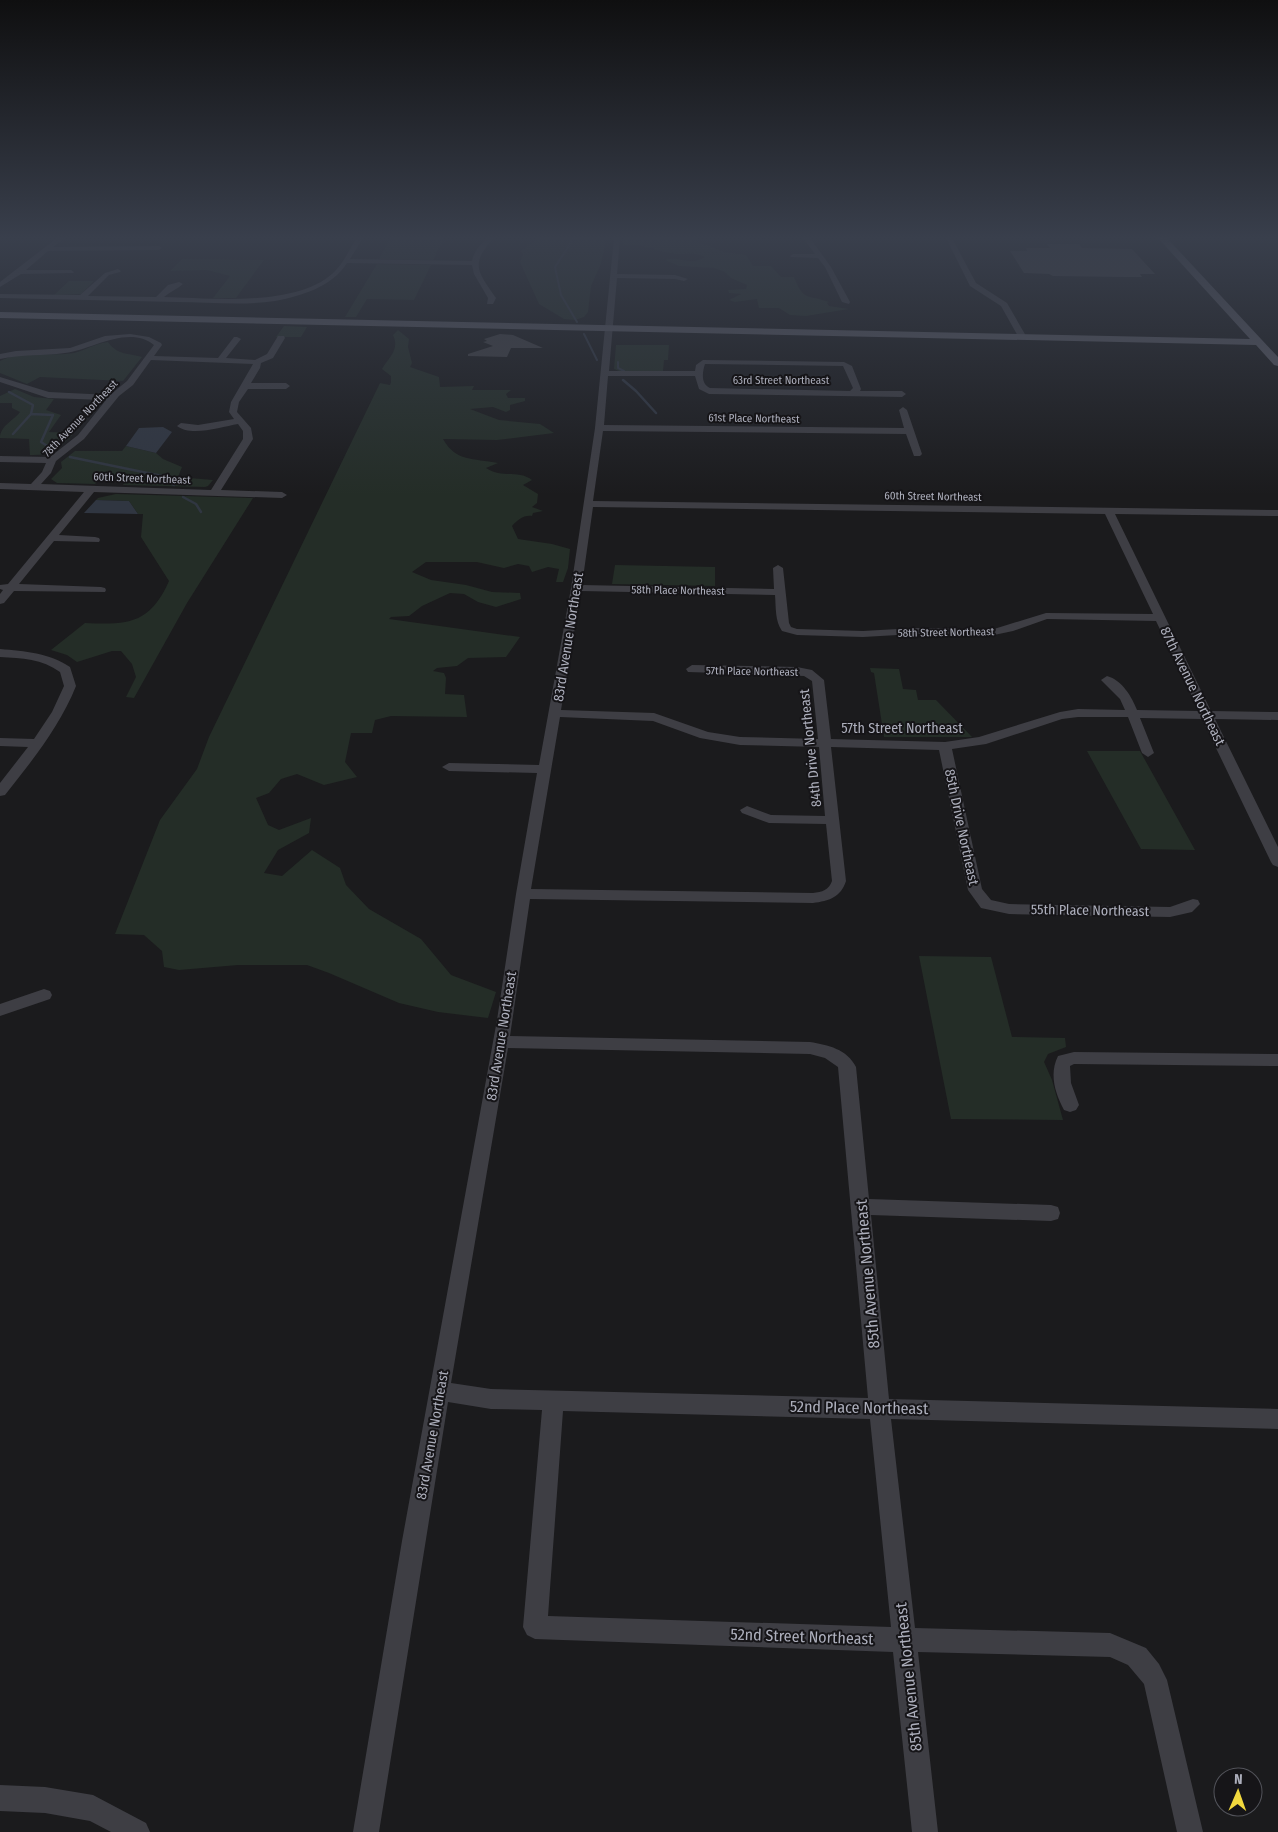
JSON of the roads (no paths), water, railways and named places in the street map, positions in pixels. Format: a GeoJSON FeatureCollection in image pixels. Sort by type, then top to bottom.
{"type":"FeatureCollection","features":[{"type":"Feature","properties":{"kind":"main road"},"geometry":{"type":"LineString","coordinates":[[397,323],[1259,342]]}},
{"type":"Feature","properties":{"kind":"main road"},"geometry":{"type":"LineString","coordinates":[[1242,323],[1278,363]]}},
{"type":"Feature","properties":{"kind":"street","name":"83rd Avenue Northeast"},"geometry":{"type":"LineString","coordinates":[[366,1832],[501,1042],[523,894],[576,588],[599,428],[607,323]]}},
{"type":"Feature","properties":{"kind":"street"},"geometry":{"type":"LineString","coordinates":[[1015,323],[1022,336]]}},
{"type":"Feature","properties":{"kind":"street","name":"78th Avenue Northeast"},"geometry":{"type":"LineString","coordinates":[[2,356],[29,351],[70,350],[97,340],[122,336],[141,337],[156,342],[158,345],[151,358],[126,387],[113,398],[81,436],[52,460],[46,472],[34,487]]}},
{"type":"Feature","properties":{"kind":"street"},"geometry":{"type":"LineString","coordinates":[[151,358],[256,362],[270,356],[280,338]]}},
{"type":"Feature","properties":{"kind":"street"},"geometry":{"type":"LineString","coordinates":[[222,360],[237,339]]}},
{"type":"Feature","properties":{"kind":"street"},"geometry":{"type":"LineString","coordinates":[[214,493],[248,439],[248,432],[235,415],[233,408],[256,368],[256,362]]}},
{"type":"Feature","properties":{"kind":"street"},"geometry":{"type":"LineString","coordinates":[[604,373],[699,374],[700,365],[703,362],[844,364],[848,366],[857,389],[852,392]]}},
{"type":"Feature","properties":{"kind":"street","name":"63rd Street Northeast"},"geometry":{"type":"LineString","coordinates":[[699,374],[701,388],[709,392],[902,394]]}},
{"type":"Feature","properties":{"kind":"street"},"geometry":{"type":"LineString","coordinates":[[0,379],[16,386],[48,395],[113,398]]}},
{"type":"Feature","properties":{"kind":"street"},"geometry":{"type":"LineString","coordinates":[[2,391],[16,386]]}},
{"type":"Feature","properties":{"kind":"street"},"geometry":{"type":"LineString","coordinates":[[244,386],[286,386]]}},
{"type":"Feature","properties":{"kind":"street"},"geometry":{"type":"LineString","coordinates":[[903,410],[917,454]]}},
{"type":"Feature","properties":{"kind":"street"},"geometry":{"type":"LineString","coordinates":[[181,426],[198,428],[241,422]]}},
{"type":"Feature","properties":{"kind":"street","name":"61st Place Northeast"},"geometry":{"type":"LineString","coordinates":[[599,428],[910,431]]}},
{"type":"Feature","properties":{"kind":"street"},"geometry":{"type":"LineString","coordinates":[[0,459],[52,460]]}},
{"type":"Feature","properties":{"kind":"street","name":"60th Street Northeast"},"geometry":{"type":"LineString","coordinates":[[0,486],[282,495]]}},
{"type":"Feature","properties":{"kind":"street"},"geometry":{"type":"LineString","coordinates":[[0,601],[6,587],[52,538],[91,489]]}},
{"type":"Feature","properties":{"kind":"street","name":"60th Street Northeast"},"geometry":{"type":"LineString","coordinates":[[588,504],[1278,513]]}},
{"type":"Feature","properties":{"kind":"street","name":"87th Avenue Northeast"},"geometry":{"type":"LineString","coordinates":[[1108,510],[1206,714],[1274,845],[1278,862]]}},
{"type":"Feature","properties":{"kind":"street"},"geometry":{"type":"LineString","coordinates":[[52,538],[95,540]]}},
{"type":"Feature","properties":{"kind":"street"},"geometry":{"type":"LineString","coordinates":[[778,568],[780,592]]}},
{"type":"Feature","properties":{"kind":"street"},"geometry":{"type":"LineString","coordinates":[[6,587],[101,590]]}},
{"type":"Feature","properties":{"kind":"street","name":"58th Place Northeast"},"geometry":{"type":"LineString","coordinates":[[576,588],[780,592]]}},
{"type":"Feature","properties":{"kind":"street","name":"58th Street Northeast"},"geometry":{"type":"LineString","coordinates":[[780,592],[783,623],[790,631],[803,633],[994,632],[1009,629],[1046,616],[1160,618]]}},
{"type":"Feature","properties":{"kind":"street"},"geometry":{"type":"LineString","coordinates":[[0,653],[41,657],[54,662],[66,670],[70,680],[68,692],[16,773],[0,792]]}},
{"type":"Feature","properties":{"kind":"street","name":"57th Place Northeast"},"geometry":{"type":"LineString","coordinates":[[692,669],[797,671],[812,675]]}},
{"type":"Feature","properties":{"kind":"street","name":"84th Drive Northeast"},"geometry":{"type":"LineString","coordinates":[[523,894],[821,897],[836,890],[839,881],[820,684],[812,675]]}},
{"type":"Feature","properties":{"kind":"street"},"geometry":{"type":"LineString","coordinates":[[1107,680],[1126,698],[1148,753]]}},
{"type":"Feature","properties":{"kind":"street","name":"57th Street Northeast"},"geometry":{"type":"LineString","coordinates":[[555,712],[654,717],[675,723],[706,736],[727,740],[944,746],[980,741],[1070,714],[1132,713],[1278,716]]}},
{"type":"Feature","properties":{"kind":"street"},"geometry":{"type":"LineString","coordinates":[[0,742],[36,742]]}},
{"type":"Feature","properties":{"kind":"street","name":"85th Drive Northeast"},"geometry":{"type":"LineString","coordinates":[[944,746],[975,890],[986,904]]}},
{"type":"Feature","properties":{"kind":"street"},"geometry":{"type":"LineString","coordinates":[[449,767],[545,769]]}},
{"type":"Feature","properties":{"kind":"street"},"geometry":{"type":"LineString","coordinates":[[748,810],[769,818],[832,820]]}},
{"type":"Feature","properties":{"kind":"street","name":"55th Place Northeast"},"geometry":{"type":"LineString","coordinates":[[986,904],[1009,909],[1170,912],[1188,908],[1193,904]]}},
{"type":"Feature","properties":{"kind":"street"},"geometry":{"type":"LineString","coordinates":[[0,1010],[44,995]]}},
{"type":"Feature","properties":{"kind":"street","name":"85th Avenue Northeast"},"geometry":{"type":"LineString","coordinates":[[501,1042],[810,1048],[830,1052],[841,1058],[848,1067],[880,1408],[925,1832]]}},
{"type":"Feature","properties":{"kind":"street"},"geometry":{"type":"LineString","coordinates":[[1070,1105],[1060,1068],[1064,1060],[1074,1058],[1278,1060]]}},
{"type":"Feature","properties":{"kind":"street"},"geometry":{"type":"LineString","coordinates":[[860,1207],[1051,1213]]}},
{"type":"Feature","properties":{"kind":"street","name":"52nd PIace Northeast"},"geometry":{"type":"LineString","coordinates":[[440,1391],[491,1399],[1278,1419]]}},
{"type":"Feature","properties":{"kind":"street","name":"52nd Street Northeast"},"geometry":{"type":"LineString","coordinates":[[553,1400],[536,1627],[1110,1645],[1128,1650],[1145,1662],[1155,1680],[1190,1832]]}},
{"type":"Feature","properties":{"kind":"street"},"geometry":{"type":"LineString","coordinates":[[0,1798],[45,1800],[93,1808],[137,1832]]}},
{"type":"Feature","properties":{"kind":"waterway"},"geometry":{"type":"LineString","coordinates":[[584,334],[597,360]]}},
{"type":"Feature","properties":{"kind":"waterway"},"geometry":{"type":"LineString","coordinates":[[618,362],[618,368],[624,371]]}},
{"type":"Feature","properties":{"kind":"waterway"},"geometry":{"type":"LineString","coordinates":[[623,380],[656,413]]}},
{"type":"Feature","properties":{"kind":"waterway"},"geometry":{"type":"LineString","coordinates":[[9,392],[33,405],[31,414]]}},
{"type":"Feature","properties":{"kind":"waterway"},"geometry":{"type":"LineString","coordinates":[[13,434],[31,414]]}},
{"type":"Feature","properties":{"kind":"waterway"},"geometry":{"type":"LineString","coordinates":[[31,414],[53,415],[41,442],[52,449]]}},
{"type":"Feature","properties":{"kind":"waterway"},"geometry":{"type":"LineString","coordinates":[[70,457],[162,476],[174,485]]}},
{"type":"Feature","properties":{"kind":"waterway"},"geometry":{"type":"LineString","coordinates":[[183,497],[196,504],[201,512]]}}]}
